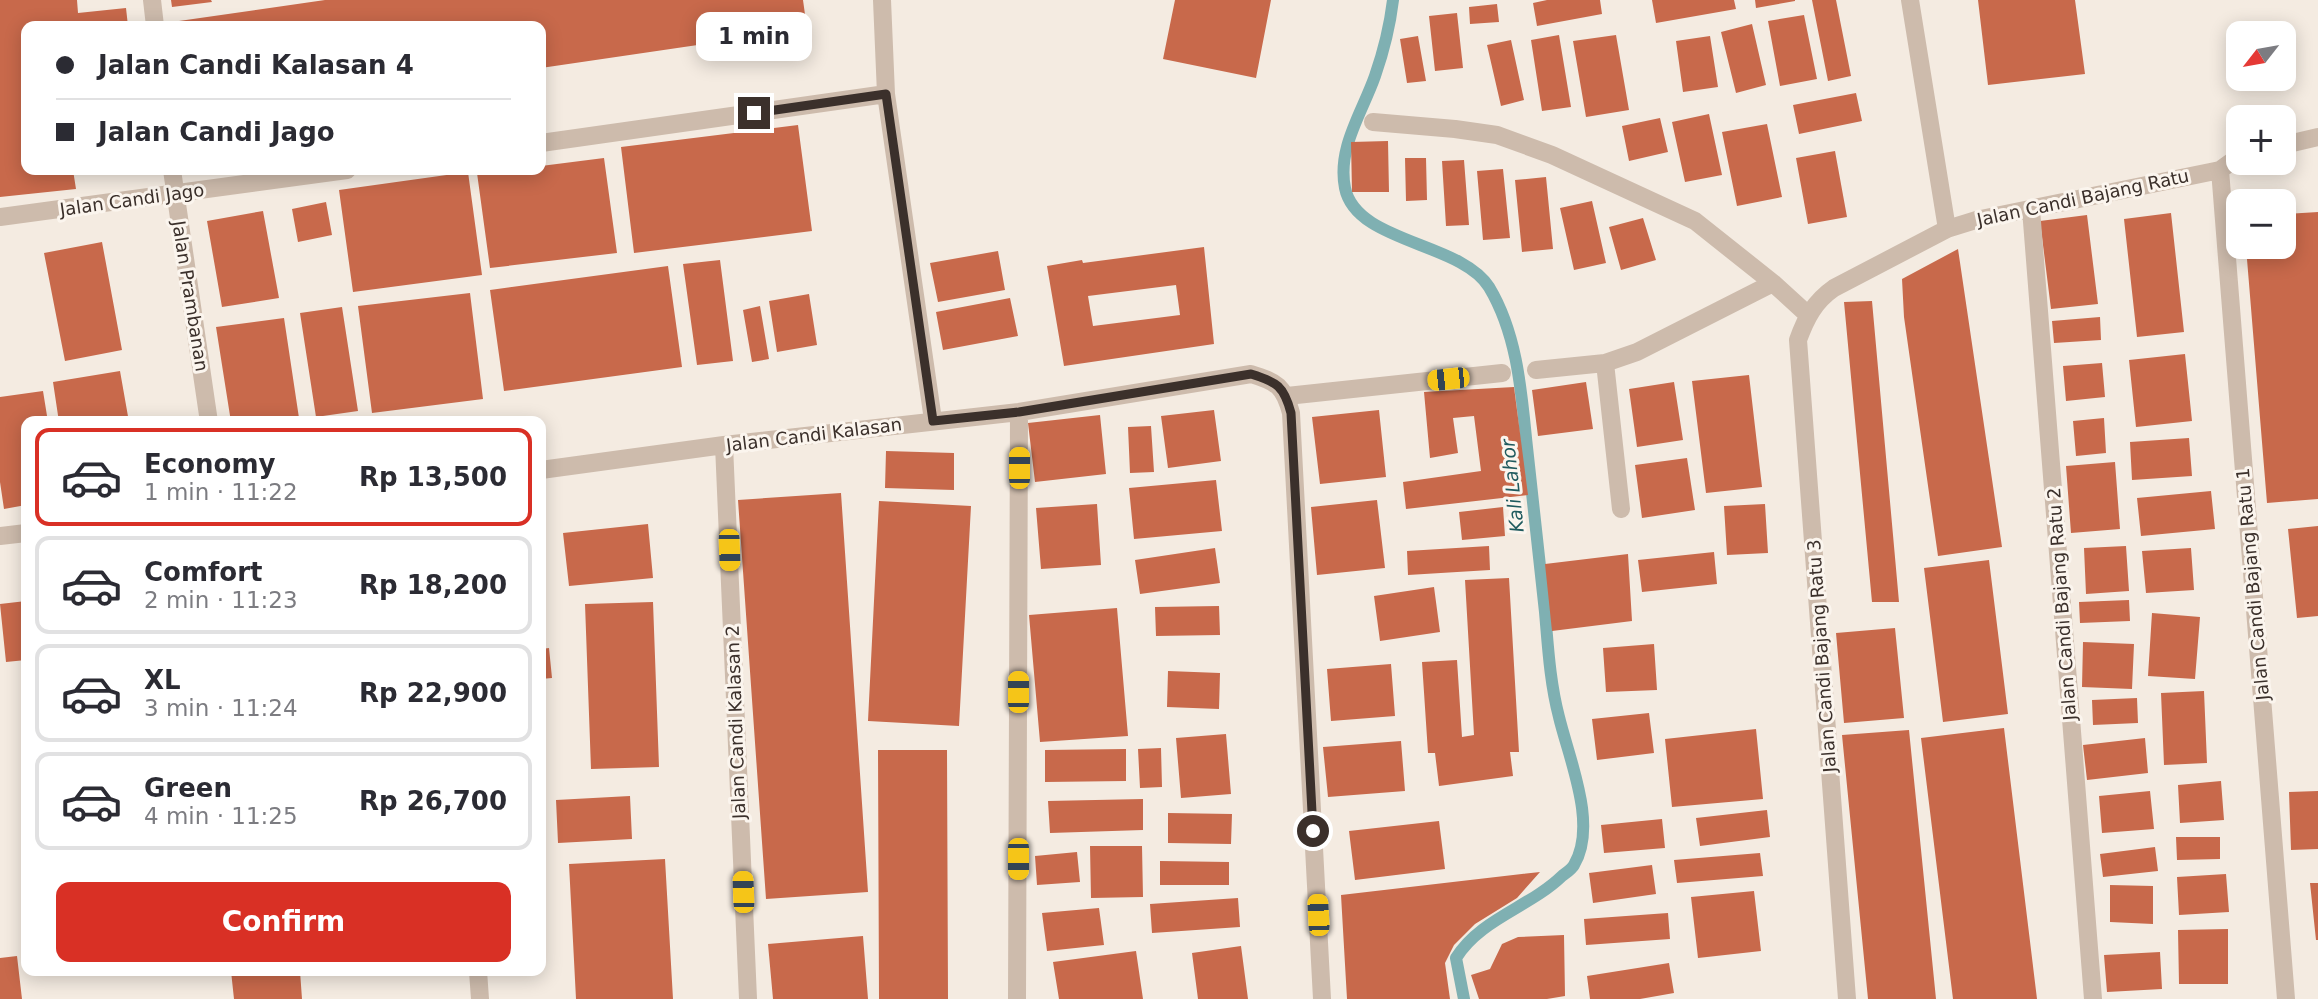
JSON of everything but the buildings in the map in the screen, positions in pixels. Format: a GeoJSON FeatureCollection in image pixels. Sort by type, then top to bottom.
{"type":"FeatureCollection","features":[{"type":"Feature","properties":{"kind":"street"},"geometry":{"type":"LineString","coordinates":[[152,0],[154,21]]}},
{"type":"Feature","properties":{"kind":"street"},"geometry":{"type":"LineString","coordinates":[[882,0],[886,94],[933,421]]}},
{"type":"Feature","properties":{"kind":"street"},"geometry":{"type":"LineString","coordinates":[[1910,0],[1947,229]]}},
{"type":"Feature","properties":{"kind":"street"},"geometry":{"type":"LineString","coordinates":[[546,142],[886,94]]}},
{"type":"Feature","properties":{"kind":"street"},"geometry":{"type":"LineString","coordinates":[[1373,122],[1496,135],[1552,155],[1695,221],[1773,283],[1807,314]]}},
{"type":"Feature","properties":{"kind":"street"},"geometry":{"type":"LineString","coordinates":[[2296,142],[2318,137]]}},
{"type":"Feature","properties":{"kind":"street"},"geometry":{"type":"LineString","coordinates":[[2220,170],[2226,166]]}},
{"type":"Feature","properties":{"kind":"street","name":"Jalan Candi Bajang Ratu"},"geometry":{"type":"LineString","coordinates":[[1807,314],[1834,288],[1947,229],[1976,220],[2220,170]]}},
{"type":"Feature","properties":{"kind":"street","name":"Jalan Candi Bajang Ratu 1"},"geometry":{"type":"LineString","coordinates":[[2220,170],[2286,999]]}},
{"type":"Feature","properties":{"kind":"street","name":"Jalan Prambanan"},"geometry":{"type":"LineString","coordinates":[[173,175],[208,416]]}},
{"type":"Feature","properties":{"kind":"street","name":"Jalan Candi Jago"},"geometry":{"type":"LineString","coordinates":[[0,217],[311,175]]}},
{"type":"Feature","properties":{"kind":"street","name":"Jalan Candi Bajang Ratu 2"},"geometry":{"type":"LineString","coordinates":[[2031,209],[2093,999]]}},
{"type":"Feature","properties":{"kind":"street"},"geometry":{"type":"LineString","coordinates":[[1536,370],[1605,363],[1637,352],[1773,283]]}},
{"type":"Feature","properties":{"kind":"street","name":"Jalan Candi Bajang Ratu 3"},"geometry":{"type":"LineString","coordinates":[[1807,314],[1798,340],[1847,999]]}},
{"type":"Feature","properties":{"kind":"street"},"geometry":{"type":"LineString","coordinates":[[1605,363],[1621,509]]}},
{"type":"Feature","properties":{"kind":"street"},"geometry":{"type":"LineString","coordinates":[[1322,999],[1292,427],[1287,396],[1502,373]]}},
{"type":"Feature","properties":{"kind":"street","name":"Jalan Candi Kalasan"},"geometry":{"type":"LineString","coordinates":[[546,469],[724,445],[1019,412],[1251,374],[1274,381],[1287,396]]}},
{"type":"Feature","properties":{"kind":"street"},"geometry":{"type":"LineString","coordinates":[[1017,999],[1019,412]]}},
{"type":"Feature","properties":{"kind":"street","name":"Jalan Candi Kalasan 2"},"geometry":{"type":"LineString","coordinates":[[724,445],[748,999]]}},
{"type":"Feature","properties":{"kind":"street"},"geometry":{"type":"LineString","coordinates":[[0,536],[21,534]]}},
{"type":"Feature","properties":{"kind":"street"},"geometry":{"type":"LineString","coordinates":[[478,976],[480,999]]}},
{"type":"Feature","properties":{"kind":"waterway","name":"Kali Lahor"},"geometry":{"type":"LineString","coordinates":[[1393,0],[1378,67],[1352,131],[1344,159],[1345,188],[1353,206],[1368,220],[1388,232],[1456,260],[1475,272],[1489,287],[1505,322],[1516,360],[1522,399],[1553,691],[1582,812],[1581,849],[1572,868],[1549,887],[1478,933],[1456,958],[1464,999]]}},
{"type":"Feature","properties":{"kind":"route"},"geometry":{"type":"LineString","coordinates":[[754,113],[886,94],[933,421],[1019,412],[1251,374],[1274,381],[1287,396],[1291,413],[1313,831]]}}]}
